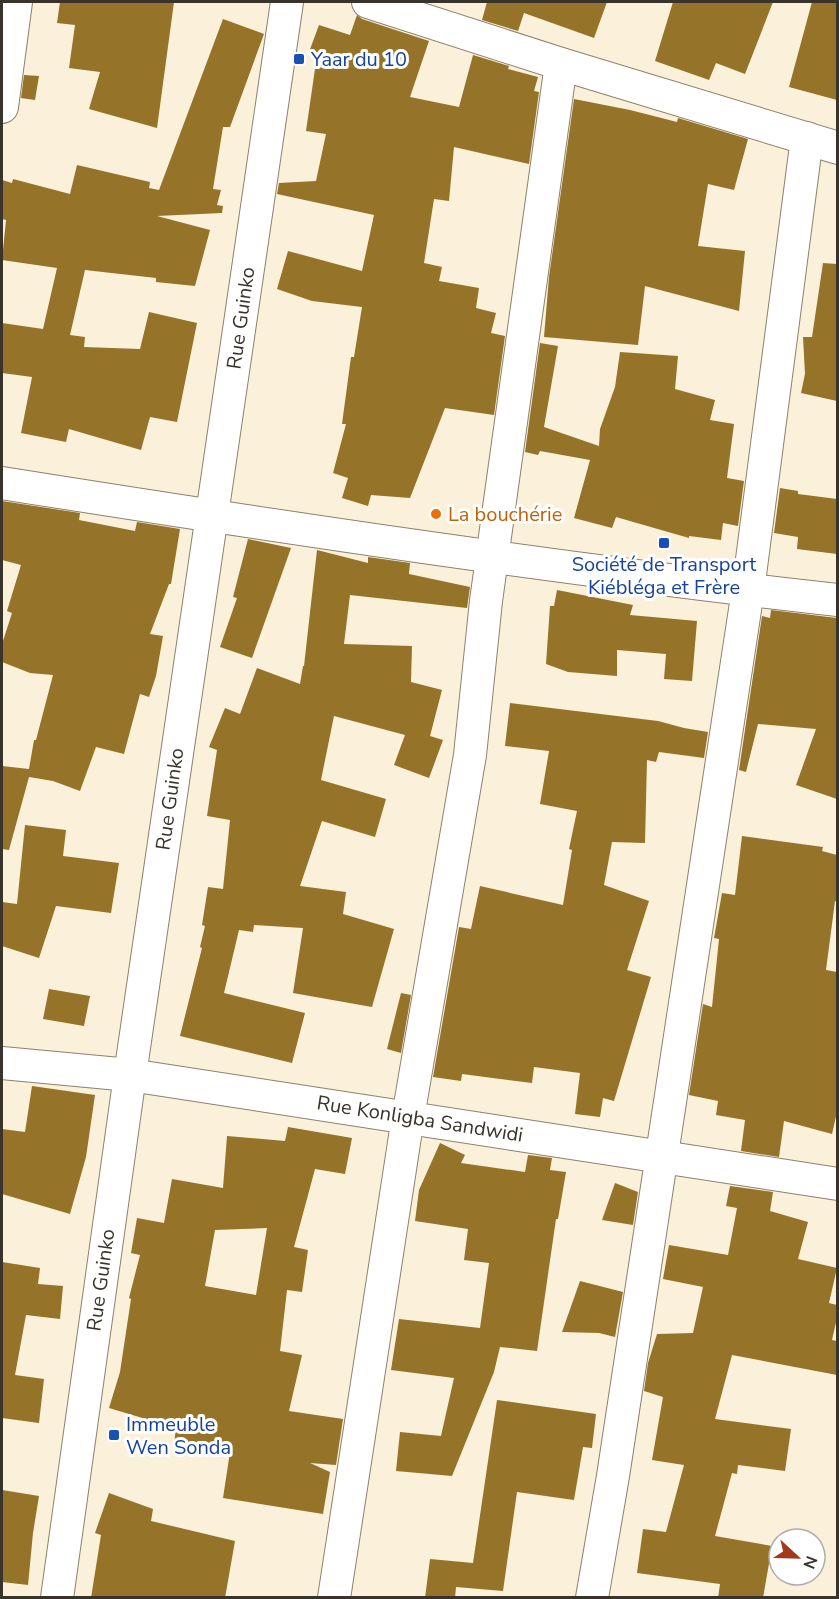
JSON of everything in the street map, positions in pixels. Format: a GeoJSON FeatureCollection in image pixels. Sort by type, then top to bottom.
{"type":"FeatureCollection","features":[{"type":"Feature","properties":{"kind":"street"},"geometry":{"type":"LineString","coordinates":[[2,107],[16,2]]}},
{"type":"Feature","properties":{"kind":"street","name":"Rue Guinko"},"geometry":{"type":"LineString","coordinates":[[57,1598],[130,1075],[287,2]]}},
{"type":"Feature","properties":{"kind":"street"},"geometry":{"type":"LineString","coordinates":[[368,2],[561,64],[837,148]]}},
{"type":"Feature","properties":{"kind":"street"},"geometry":{"type":"LineString","coordinates":[[334,1598],[408,1117],[470,755],[486,601],[561,64]]}},
{"type":"Feature","properties":{"kind":"street"},"geometry":{"type":"LineString","coordinates":[[592,1598],[613,1476],[748,590],[807,138]]}},
{"type":"Feature","properties":{"kind":"street"},"geometry":{"type":"LineString","coordinates":[[2,483],[493,558],[837,600]]}},
{"type":"Feature","properties":{"kind":"street","name":"Rue Konligba Sandwidi"},"geometry":{"type":"LineString","coordinates":[[2,1063],[130,1075],[837,1184]]}},
{"type":"Feature","properties":{"kind":"building"},"geometry":{"type":"Polygon","coordinates":[[[60,2],[174,2],[157,128],[89,109],[100,72],[69,68],[75,25],[57,23],[60,2]]]}},
{"type":"Feature","properties":{"kind":"building"},"geometry":{"type":"Polygon","coordinates":[[[487,2],[607,2],[594,38],[524,13],[518,31],[482,20],[487,2]]]}},
{"type":"Feature","properties":{"kind":"building"},"geometry":{"type":"Polygon","coordinates":[[[673,2],[773,2],[745,74],[716,63],[709,80],[655,61],[673,2]]]}},
{"type":"Feature","properties":{"kind":"building"},"geometry":{"type":"Polygon","coordinates":[[[812,2],[837,2],[837,100],[789,87],[812,2]]]}},
{"type":"Feature","properties":{"kind":"building"},"geometry":{"type":"Polygon","coordinates":[[[357,15],[362,19],[429,41],[410,97],[459,107],[473,55],[509,66],[508,69],[538,77],[534,91],[539,92],[529,164],[454,147],[449,201],[434,199],[424,263],[442,267],[439,281],[479,288],[476,308],[496,313],[491,333],[505,336],[494,415],[445,408],[410,498],[371,495],[368,506],[342,498],[348,478],[333,473],[346,424],[342,424],[351,357],[354,357],[362,307],[312,301],[277,289],[288,251],[362,271],[374,215],[277,194],[279,183],[316,181],[326,134],[306,131],[317,55],[309,52],[319,25],[350,35],[357,15]]]}},
{"type":"Feature","properties":{"kind":"building"},"geometry":{"type":"Polygon","coordinates":[[[223,19],[264,34],[230,127],[223,127],[213,189],[221,190],[217,205],[223,206],[222,213],[157,216],[210,230],[195,286],[156,282],[156,278],[85,270],[70,335],[85,337],[84,347],[140,349],[149,312],[197,323],[177,422],[150,417],[141,450],[69,429],[66,442],[21,433],[32,377],[2,373],[2,323],[43,329],[57,268],[2,260],[6,220],[2,219],[2,180],[12,183],[13,179],[70,194],[77,165],[150,182],[149,188],[159,190],[223,19]]]}},
{"type":"Feature","properties":{"kind":"building"},"geometry":{"type":"Polygon","coordinates":[[[24,75],[39,76],[35,100],[21,98],[24,75]]]}},
{"type":"Feature","properties":{"kind":"building"},"geometry":{"type":"Polygon","coordinates":[[[574,99],[677,122],[678,118],[748,139],[734,190],[708,184],[698,246],[745,251],[739,311],[645,286],[638,345],[544,337],[549,277],[574,99]]]}},
{"type":"Feature","properties":{"kind":"building"},"geometry":{"type":"Polygon","coordinates":[[[823,263],[837,264],[837,401],[801,393],[805,374],[803,337],[812,337],[823,263]]]}},
{"type":"Feature","properties":{"kind":"building"},"geometry":{"type":"Polygon","coordinates":[[[540,343],[558,346],[544,427],[599,446],[600,429],[615,387],[620,352],[678,356],[675,389],[715,400],[710,420],[734,424],[727,478],[744,481],[738,526],[723,523],[721,540],[689,536],[689,538],[616,517],[612,528],[574,518],[590,460],[540,451],[538,455],[525,452],[540,343]]]}},
{"type":"Feature","properties":{"kind":"building"},"geometry":{"type":"Polygon","coordinates":[[[780,488],[798,491],[798,494],[837,499],[837,554],[797,549],[798,537],[774,533],[780,488]]]}},
{"type":"Feature","properties":{"kind":"building"},"geometry":{"type":"Polygon","coordinates":[[[2,501],[80,513],[79,520],[135,531],[137,522],[180,529],[171,584],[169,584],[150,634],[163,636],[156,676],[149,697],[140,694],[124,754],[96,747],[80,791],[53,781],[29,777],[9,850],[2,849],[2,766],[29,769],[34,740],[36,740],[53,675],[30,673],[2,662],[2,644],[12,613],[7,611],[21,565],[2,560],[2,501]]]}},
{"type":"Feature","properties":{"kind":"building"},"geometry":{"type":"Polygon","coordinates":[[[248,539],[291,548],[252,658],[220,647],[237,598],[233,597],[248,539]]]}},
{"type":"Feature","properties":{"kind":"building"},"geometry":{"type":"Polygon","coordinates":[[[317,550],[368,563],[368,557],[410,563],[409,574],[470,587],[467,608],[350,595],[344,644],[412,646],[411,682],[442,690],[430,736],[443,740],[429,778],[394,765],[405,735],[334,716],[321,780],[386,799],[375,837],[322,821],[300,886],[346,892],[343,914],[394,929],[372,1007],[293,993],[303,928],[254,925],[253,932],[239,930],[224,993],[305,1013],[292,1063],[180,1036],[202,948],[200,947],[205,926],[202,925],[208,887],[223,889],[230,820],[207,816],[217,750],[209,747],[225,708],[240,714],[257,668],[300,684],[317,550]]]}},
{"type":"Feature","properties":{"kind":"building"},"geometry":{"type":"Polygon","coordinates":[[[557,590],[633,605],[630,615],[697,621],[692,681],[664,679],[666,654],[617,650],[617,676],[568,672],[546,664],[550,606],[554,606],[557,590]]]}},
{"type":"Feature","properties":{"kind":"building"},"geometry":{"type":"Polygon","coordinates":[[[771,610],[837,618],[837,799],[796,785],[816,729],[758,724],[746,772],[739,770],[762,616],[770,618],[771,610]]]}},
{"type":"Feature","properties":{"kind":"building"},"geometry":{"type":"Polygon","coordinates":[[[510,703],[658,721],[708,732],[704,758],[659,752],[656,762],[647,760],[645,843],[612,842],[604,885],[649,901],[627,970],[651,977],[614,1101],[603,1098],[600,1117],[575,1114],[580,1073],[534,1067],[532,1083],[462,1074],[461,1081],[433,1077],[459,927],[471,929],[480,886],[563,905],[572,850],[569,849],[577,811],[540,804],[549,751],[505,746],[510,703]]]}},
{"type":"Feature","properties":{"kind":"building"},"geometry":{"type":"Polygon","coordinates":[[[25,825],[66,830],[63,856],[119,863],[111,913],[56,906],[39,958],[2,946],[2,902],[17,904],[25,825]]]}},
{"type":"Feature","properties":{"kind":"building"},"geometry":{"type":"Polygon","coordinates":[[[742,836],[823,847],[822,851],[837,855],[837,902],[835,901],[826,970],[837,972],[837,1112],[832,1134],[784,1121],[779,1157],[741,1151],[745,1120],[716,1115],[718,1101],[689,1095],[703,1004],[712,1007],[719,939],[714,938],[722,893],[735,895],[742,836]]]}},
{"type":"Feature","properties":{"kind":"building"},"geometry":{"type":"Polygon","coordinates":[[[49,989],[90,996],[84,1026],[43,1019],[49,989]]]}},
{"type":"Feature","properties":{"kind":"building"},"geometry":{"type":"Polygon","coordinates":[[[401,993],[411,995],[401,1053],[387,1049],[401,993]]]}},
{"type":"Feature","properties":{"kind":"building"},"geometry":{"type":"Polygon","coordinates":[[[32,1086],[95,1095],[86,1157],[70,1214],[2,1194],[2,1129],[25,1132],[32,1086]]]}},
{"type":"Feature","properties":{"kind":"building"},"geometry":{"type":"Polygon","coordinates":[[[288,1127],[352,1138],[345,1174],[315,1169],[294,1247],[308,1250],[302,1292],[287,1290],[280,1351],[302,1355],[289,1411],[343,1419],[336,1465],[310,1463],[330,1472],[323,1514],[223,1498],[230,1452],[174,1444],[176,1428],[109,1408],[120,1372],[131,1299],[129,1298],[140,1255],[131,1253],[137,1218],[164,1223],[172,1179],[223,1188],[227,1136],[285,1141],[288,1127]],[[267,1228],[215,1230],[205,1286],[256,1295],[267,1228]]]}},
{"type":"Feature","properties":{"kind":"building"},"geometry":{"type":"Polygon","coordinates":[[[440,1143],[465,1155],[461,1163],[525,1172],[528,1155],[552,1158],[550,1170],[566,1172],[558,1219],[556,1219],[537,1351],[500,1347],[494,1372],[452,1476],[396,1471],[400,1432],[441,1436],[454,1378],[391,1370],[399,1319],[480,1328],[489,1263],[464,1260],[468,1229],[415,1221],[419,1190],[440,1143]]]}},
{"type":"Feature","properties":{"kind":"building"},"geometry":{"type":"Polygon","coordinates":[[[615,1183],[638,1192],[633,1225],[602,1220],[615,1183]]]}},
{"type":"Feature","properties":{"kind":"building"},"geometry":{"type":"Polygon","coordinates":[[[730,1186],[773,1192],[770,1211],[808,1222],[798,1259],[837,1268],[829,1303],[837,1305],[837,1318],[832,1340],[837,1341],[837,1375],[732,1355],[715,1419],[791,1429],[785,1471],[738,1465],[737,1474],[732,1473],[715,1536],[767,1545],[767,1575],[763,1598],[718,1598],[720,1584],[637,1573],[643,1529],[666,1532],[684,1465],[652,1460],[663,1397],[644,1391],[648,1363],[657,1334],[693,1333],[703,1287],[663,1279],[669,1245],[728,1255],[737,1208],[726,1206],[730,1186]]]}},
{"type":"Feature","properties":{"kind":"building"},"geometry":{"type":"Polygon","coordinates":[[[2,1262],[40,1268],[38,1284],[63,1286],[60,1319],[26,1315],[15,1375],[44,1379],[39,1423],[2,1418],[2,1262]]]}},
{"type":"Feature","properties":{"kind":"building"},"geometry":{"type":"Polygon","coordinates":[[[580,1281],[623,1292],[615,1337],[599,1333],[562,1332],[580,1281]]]}},
{"type":"Feature","properties":{"kind":"building"},"geometry":{"type":"Polygon","coordinates":[[[497,1400],[596,1414],[592,1448],[583,1447],[574,1500],[517,1492],[503,1591],[456,1587],[455,1598],[425,1598],[430,1559],[473,1563],[497,1400]]]}},
{"type":"Feature","properties":{"kind":"building"},"geometry":{"type":"Polygon","coordinates":[[[2,1490],[39,1496],[28,1585],[2,1582],[2,1490]]]}},
{"type":"Feature","properties":{"kind":"building"},"geometry":{"type":"Polygon","coordinates":[[[109,1493],[153,1509],[151,1521],[235,1541],[225,1598],[91,1598],[101,1535],[95,1533],[109,1493]]]}},
{"type":"Feature","properties":{"kind":"place","name":"Yaar du 10"},"geometry":{"type":"Point","coordinates":[299,59]}},
{"type":"Feature","properties":{"kind":"place","name":"La bouchérie"},"geometry":{"type":"Point","coordinates":[436,514]}},
{"type":"Feature","properties":{"kind":"place","name":"Société de Transport Kiébléga et Frère"},"geometry":{"type":"Point","coordinates":[664,543]}},
{"type":"Feature","properties":{"kind":"place","name":"Immeuble Wen Sonda"},"geometry":{"type":"Point","coordinates":[114,1435]}}]}
